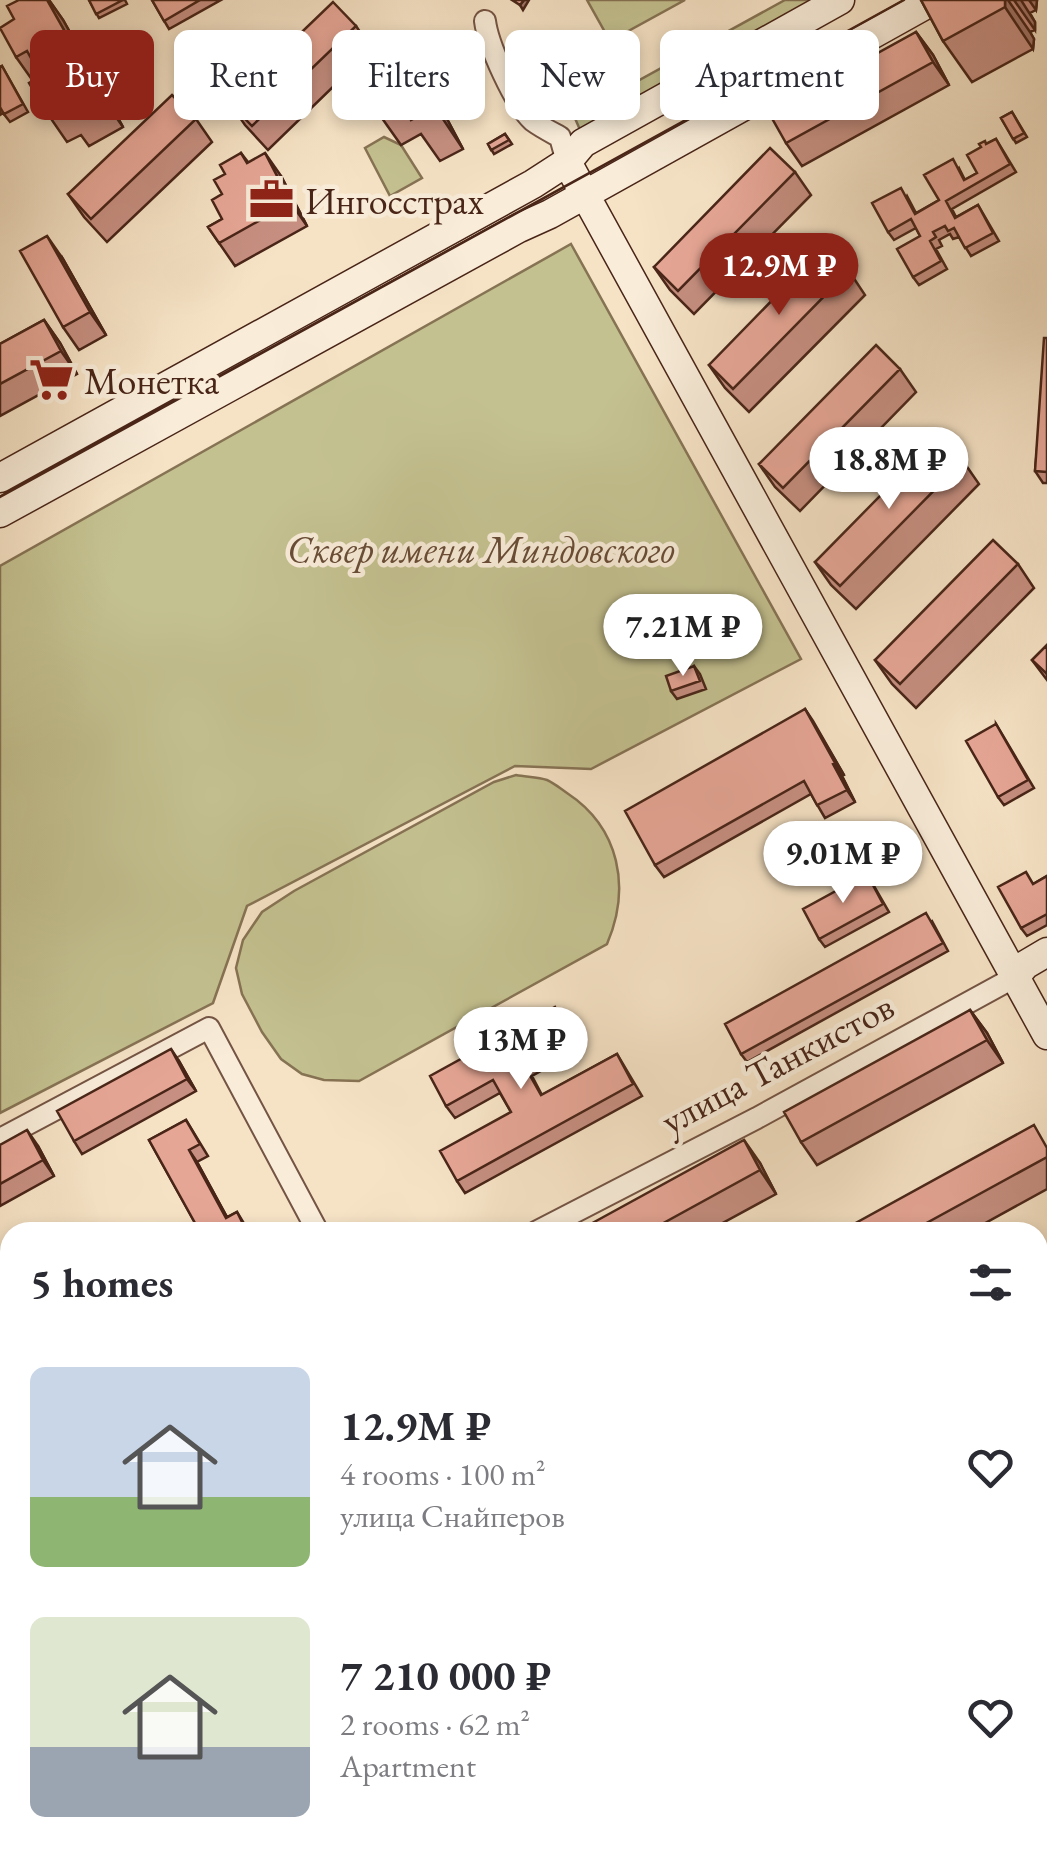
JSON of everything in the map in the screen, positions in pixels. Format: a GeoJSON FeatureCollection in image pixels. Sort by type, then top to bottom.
{"type":"FeatureCollection","features":[{"type":"Feature","properties":{"kind":"main road"},"geometry":{"type":"LineString","coordinates":[[0,478],[533,184],[566,162],[583,143],[840,0]]}},
{"type":"Feature","properties":{"kind":"main road"},"geometry":{"type":"LineString","coordinates":[[0,514],[934,0]]}},
{"type":"Feature","properties":{"kind":"main road"},"geometry":{"type":"LineString","coordinates":[[566,162],[1047,1035]]}},
{"type":"Feature","properties":{"kind":"main road","name":"улица Танкистов"},"geometry":{"type":"LineString","coordinates":[[1015,977],[1025,965],[1047,952]]}},
{"type":"Feature","properties":{"kind":"street"},"geometry":{"type":"LineString","coordinates":[[485,21],[492,50],[519,101],[536,123],[560,137],[566,162]]}},
{"type":"Feature","properties":{"kind":"street","name":"улица Танкистов"},"geometry":{"type":"LineString","coordinates":[[555,1222],[758,1118],[1015,977]]}},
{"type":"Feature","properties":{"kind":"street"},"geometry":{"type":"LineString","coordinates":[[0,1139],[209,1028],[313,1222]]}},
{"type":"Feature","properties":{"kind":"green space"},"geometry":{"type":"Polygon","coordinates":[[[587,0],[685,0],[630,30],[604,30],[587,0]]]}},
{"type":"Feature","properties":{"kind":"green space"},"geometry":{"type":"Polygon","coordinates":[[[785,0],[820,0],[766,30],[730,30],[785,0]]]}},
{"type":"Feature","properties":{"kind":"green space"},"geometry":{"type":"Polygon","coordinates":[[[660,69],[660,88],[640,99],[640,80],[660,69]]]}},
{"type":"Feature","properties":{"kind":"green space"},"geometry":{"type":"Polygon","coordinates":[[[576,120],[603,120],[581,132],[576,120]]]}},
{"type":"Feature","properties":{"kind":"green space"},"geometry":{"type":"Polygon","coordinates":[[[384,137],[401,145],[422,178],[390,196],[365,148],[384,137]]]}},
{"type":"Feature","properties":{"kind":"green space","name":"Сквер имени Миндовского"},"geometry":{"type":"Polygon","coordinates":[[[571,244],[801,659],[591,769],[515,766],[247,906],[213,1003],[0,1113],[0,566],[571,244]]]}},
{"type":"Feature","properties":{"kind":"green space"},"geometry":{"type":"Polygon","coordinates":[[[516,775],[550,781],[585,807],[609,841],[619,881],[607,944],[359,1081],[324,1080],[302,1074],[281,1059],[242,994],[236,968],[243,940],[262,912],[494,782],[516,775]]]}},
{"type":"Feature","properties":{"kind":"building"},"geometry":{"type":"Polygon","coordinates":[[[19,0],[47,0],[64,30],[30,30],[30,56],[27,51],[16,57],[0,28],[14,19],[7,6],[19,0]]]}},
{"type":"Feature","properties":{"kind":"building"},"geometry":{"type":"Polygon","coordinates":[[[89,0],[123,0],[96,14],[89,0]]]}},
{"type":"Feature","properties":{"kind":"building"},"geometry":{"type":"Polygon","coordinates":[[[152,0],[200,0],[164,21],[152,0]]]}},
{"type":"Feature","properties":{"kind":"building"},"geometry":{"type":"Polygon","coordinates":[[[921,0],[1005,0],[1005,7],[943,41],[921,0]]]}},
{"type":"Feature","properties":{"kind":"building"},"geometry":{"type":"Polygon","coordinates":[[[333,2],[356,26],[352,30],[332,30],[332,49],[312,68],[312,30],[304,30],[333,2]]]}},
{"type":"Feature","properties":{"kind":"building"},"geometry":{"type":"Polygon","coordinates":[[[916,32],[933,62],[879,92],[879,52],[916,32]]]}},
{"type":"Feature","properties":{"kind":"building"},"geometry":{"type":"Polygon","coordinates":[[[2,66],[23,104],[4,114],[0,107],[2,66]]]}},
{"type":"Feature","properties":{"kind":"building"},"geometry":{"type":"Polygon","coordinates":[[[172,95],[174,120],[195,120],[91,219],[68,194],[146,120],[154,120],[154,112],[172,95]]]}},
{"type":"Feature","properties":{"kind":"building"},"geometry":{"type":"Polygon","coordinates":[[[1012,112],[1024,133],[1013,139],[1001,118],[1012,112]]]}},
{"type":"Feature","properties":{"kind":"building"},"geometry":{"type":"Polygon","coordinates":[[[773,120],[828,120],[786,143],[773,120]]]}},
{"type":"Feature","properties":{"kind":"building"},"geometry":{"type":"Polygon","coordinates":[[[505,134],[509,140],[491,150],[488,144],[505,134]]]}},
{"type":"Feature","properties":{"kind":"building"},"geometry":{"type":"Polygon","coordinates":[[[996,139],[1010,164],[946,201],[955,218],[978,205],[993,233],[965,248],[954,228],[948,231],[945,226],[933,232],[936,237],[930,241],[941,261],[913,277],[897,249],[920,236],[911,219],[888,232],[872,203],[901,188],[915,214],[939,200],[924,175],[953,159],[964,180],[977,173],[967,155],[981,147],[979,144],[996,139]]]}},
{"type":"Feature","properties":{"kind":"building"},"geometry":{"type":"Polygon","coordinates":[[[770,148],[795,172],[678,291],[654,267],[770,148]]]}},
{"type":"Feature","properties":{"kind":"building"},"geometry":{"type":"Polygon","coordinates":[[[241,153],[247,163],[265,153],[291,203],[219,243],[208,227],[222,219],[212,200],[222,194],[214,180],[225,174],[220,165],[241,153]]]}},
{"type":"Feature","properties":{"kind":"building"},"geometry":{"type":"Polygon","coordinates":[[[47,236],[90,312],[63,327],[20,251],[47,236]]]}},
{"type":"Feature","properties":{"kind":"building"},"geometry":{"type":"Polygon","coordinates":[[[824,247],[849,271],[733,389],[709,365],[824,247]]]}},
{"type":"Feature","properties":{"kind":"building"},"geometry":{"type":"Polygon","coordinates":[[[44,320],[61,351],[0,384],[0,344],[44,320]]]}},
{"type":"Feature","properties":{"kind":"building"},"geometry":{"type":"Polygon","coordinates":[[[1047,338],[1047,472],[1035,471],[1047,338]]]}},
{"type":"Feature","properties":{"kind":"building"},"geometry":{"type":"Polygon","coordinates":[[[876,345],[900,369],[783,488],[759,464],[876,345]]]}},
{"type":"Feature","properties":{"kind":"building"},"geometry":{"type":"Polygon","coordinates":[[[938,437],[963,461],[840,586],[815,562],[938,437]]]}},
{"type":"Feature","properties":{"kind":"building"},"geometry":{"type":"Polygon","coordinates":[[[993,540],[1018,564],[900,684],[875,660],[993,540]]]}},
{"type":"Feature","properties":{"kind":"building"},"geometry":{"type":"Polygon","coordinates":[[[1047,645],[1047,674],[1032,660],[1047,645]]]}},
{"type":"Feature","properties":{"kind":"building"},"geometry":{"type":"Polygon","coordinates":[[[694,666],[700,681],[671,691],[666,676],[694,666]]]}},
{"type":"Feature","properties":{"kind":"building"},"geometry":{"type":"Polygon","coordinates":[[[805,709],[847,790],[817,805],[804,781],[655,865],[625,811],[805,709]]]}},
{"type":"Feature","properties":{"kind":"building"},"geometry":{"type":"Polygon","coordinates":[[[996,724],[1028,780],[998,797],[966,741],[996,724]]]}},
{"type":"Feature","properties":{"kind":"building"},"geometry":{"type":"Polygon","coordinates":[[[1026,872],[1033,884],[1047,876],[1047,914],[1021,928],[998,887],[1026,872]]]}},
{"type":"Feature","properties":{"kind":"building"},"geometry":{"type":"Polygon","coordinates":[[[867,874],[883,904],[819,939],[803,909],[867,874]]]}},
{"type":"Feature","properties":{"kind":"building"},"geometry":{"type":"Polygon","coordinates":[[[926,913],[943,943],[741,1054],[725,1024],[926,913]]]}},
{"type":"Feature","properties":{"kind":"building"},"geometry":{"type":"Polygon","coordinates":[[[555,1007],[572,1037],[523,1063],[541,1095],[617,1054],[633,1084],[457,1181],[440,1151],[511,1112],[493,1080],[446,1106],[430,1076],[555,1007]]]}},
{"type":"Feature","properties":{"kind":"building"},"geometry":{"type":"Polygon","coordinates":[[[970,1010],[987,1040],[801,1142],[784,1112],[970,1010]]]}},
{"type":"Feature","properties":{"kind":"building"},"geometry":{"type":"Polygon","coordinates":[[[171,1049],[187,1079],[74,1141],[57,1111],[171,1049]]]}},
{"type":"Feature","properties":{"kind":"building"},"geometry":{"type":"Polygon","coordinates":[[[186,1120],[200,1144],[189,1150],[226,1218],[237,1212],[242,1222],[194,1222],[149,1140],[186,1120]]]}},
{"type":"Feature","properties":{"kind":"building"},"geometry":{"type":"Polygon","coordinates":[[[1034,1125],[1047,1148],[1047,1157],[928,1222],[858,1222],[1034,1125]]]}},
{"type":"Feature","properties":{"kind":"building"},"geometry":{"type":"Polygon","coordinates":[[[27,1130],[43,1160],[0,1184],[0,1145],[27,1130]]]}},
{"type":"Feature","properties":{"kind":"building"},"geometry":{"type":"Polygon","coordinates":[[[744,1140],[760,1170],[665,1222],[594,1222],[744,1140]]]}},
{"type":"Feature","properties":{"kind":"tram line"},"geometry":{"type":"LineString","coordinates":[[0,497],[904,0]]}},
{"type":"Feature","properties":{"kind":"place","name":"Ингосстрах"},"geometry":{"type":"Point","coordinates":[272,200]}},
{"type":"Feature","properties":{"kind":"place","name":"Монетка"},"geometry":{"type":"Point","coordinates":[51,380]}}]}
